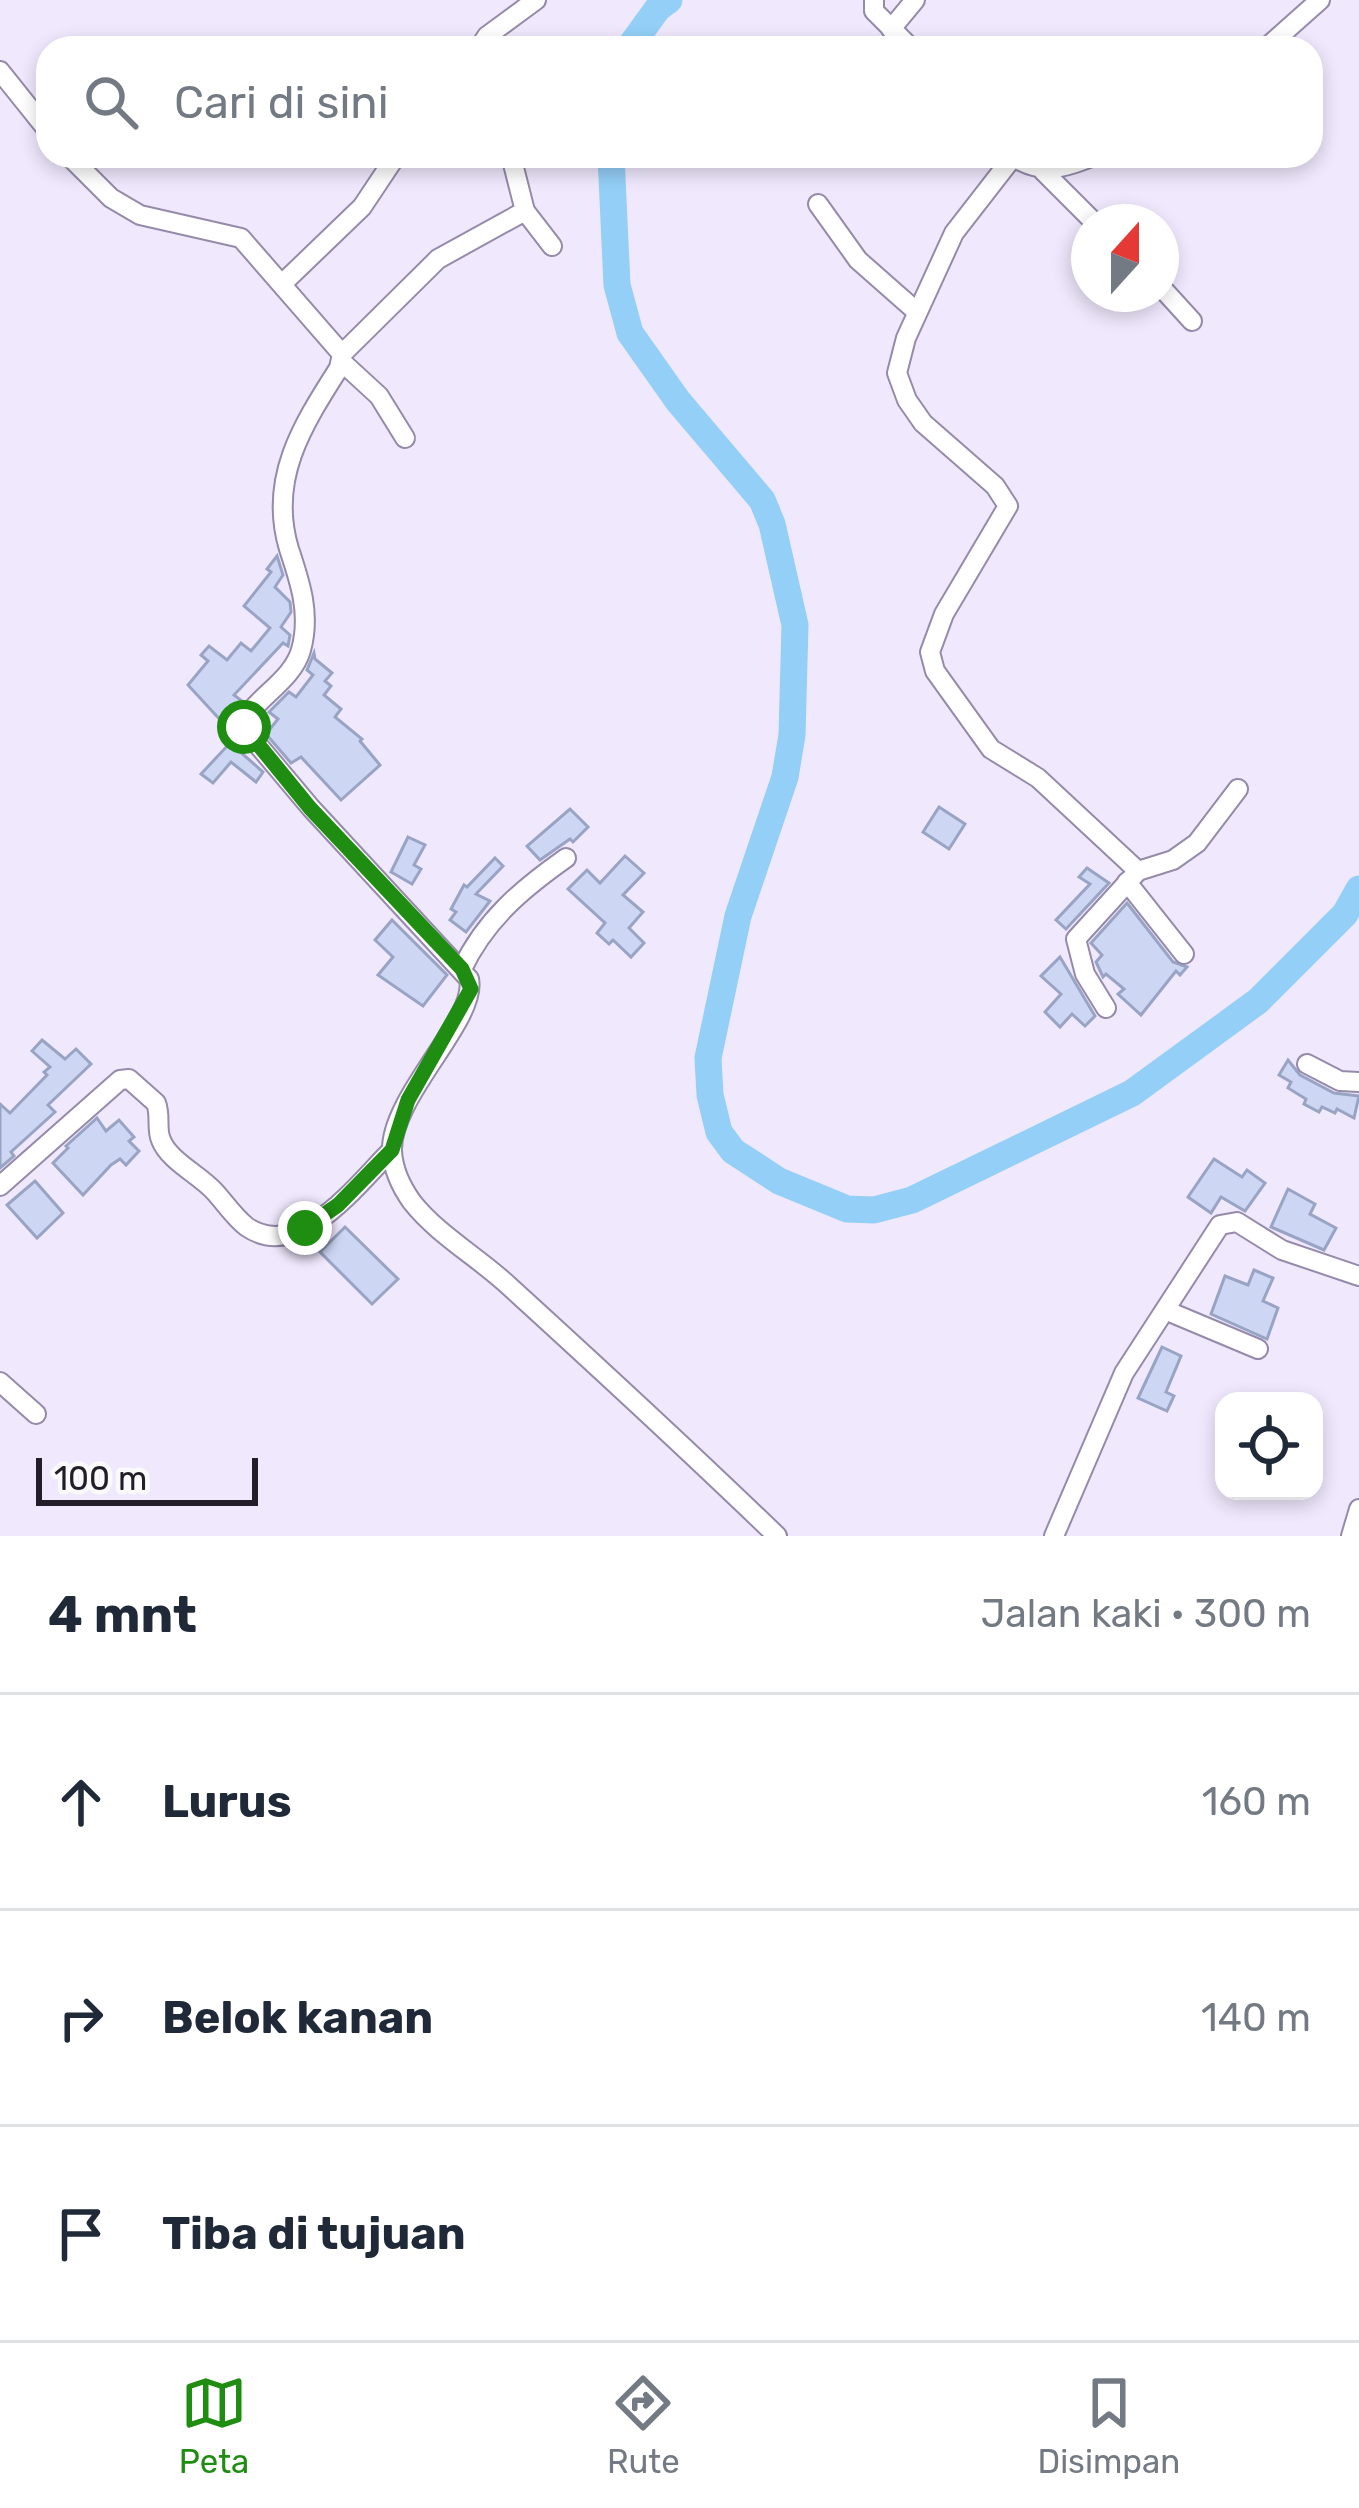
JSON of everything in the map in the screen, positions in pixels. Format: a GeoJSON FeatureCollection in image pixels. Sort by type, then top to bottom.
{"type":"FeatureCollection","features":[{"type":"Feature","properties":{"kind":"street"},"geometry":{"type":"LineString","coordinates":[[487,36],[536,0]]}},
{"type":"Feature","properties":{"kind":"street"},"geometry":{"type":"LineString","coordinates":[[874,0],[874,11],[900,36]]}},
{"type":"Feature","properties":{"kind":"street"},"geometry":{"type":"LineString","coordinates":[[892,28],[915,0]]}},
{"type":"Feature","properties":{"kind":"street"},"geometry":{"type":"LineString","coordinates":[[1280,36],[1320,0]]}},
{"type":"Feature","properties":{"kind":"street"},"geometry":{"type":"LineString","coordinates":[[0,71],[36,116]]}},
{"type":"Feature","properties":{"kind":"street"},"geometry":{"type":"LineString","coordinates":[[81,168],[111,198],[140,215],[237,235],[379,396],[405,438]]}},
{"type":"Feature","properties":{"kind":"street"},"geometry":{"type":"LineString","coordinates":[[282,284],[362,207],[388,168]]}},
{"type":"Feature","properties":{"kind":"street"},"geometry":{"type":"LineString","coordinates":[[514,168],[524,211],[552,246]]}},
{"type":"Feature","properties":{"kind":"street"},"geometry":{"type":"LineString","coordinates":[[1004,168],[954,233],[898,357],[899,384],[923,424],[995,486],[1008,506],[944,614],[930,652],[935,670],[992,749],[1038,778],[1132,876],[1184,954]]}},
{"type":"Feature","properties":{"kind":"street"},"geometry":{"type":"LineString","coordinates":[[1038,168],[1076,204]]}},
{"type":"Feature","properties":{"kind":"street"},"geometry":{"type":"LineString","coordinates":[[1043,170],[1058,168]]}},
{"type":"Feature","properties":{"kind":"street"},"geometry":{"type":"LineString","coordinates":[[818,204],[858,260],[917,312]]}},
{"type":"Feature","properties":{"kind":"street"},"geometry":{"type":"LineString","coordinates":[[0,1186],[120,1080],[129,1079],[156,1103],[160,1139],[180,1162],[199,1175],[247,1226],[274,1237],[287,1237],[338,1205],[392,1150],[408,1100],[470,996],[469,979],[310,808],[243,721],[291,670],[301,651],[304,597],[283,522],[283,479],[296,440],[342,358],[420,274],[524,211]]}},
{"type":"Feature","properties":{"kind":"street"},"geometry":{"type":"LineString","coordinates":[[1179,307],[1192,321]]}},
{"type":"Feature","properties":{"kind":"street"},"geometry":{"type":"LineString","coordinates":[[1106,1008],[1075,946],[1081,932],[1132,876],[1185,854],[1238,789]]}},
{"type":"Feature","properties":{"kind":"street"},"geometry":{"type":"LineString","coordinates":[[462,969],[476,939],[502,909],[566,858]]}},
{"type":"Feature","properties":{"kind":"street"},"geometry":{"type":"LineString","coordinates":[[1306,1064],[1340,1081],[1359,1082]]}},
{"type":"Feature","properties":{"kind":"street"},"geometry":{"type":"LineString","coordinates":[[392,1150],[405,1191],[422,1213],[505,1282],[777,1536]]}},
{"type":"Feature","properties":{"kind":"street"},"geometry":{"type":"LineString","coordinates":[[1054,1536],[1124,1373],[1211,1232],[1227,1222],[1248,1227],[1282,1250],[1359,1276]]}},
{"type":"Feature","properties":{"kind":"street"},"geometry":{"type":"LineString","coordinates":[[1165,1310],[1258,1349]]}},
{"type":"Feature","properties":{"kind":"street"},"geometry":{"type":"LineString","coordinates":[[0,1382],[36,1414]]}},
{"type":"Feature","properties":{"kind":"street"},"geometry":{"type":"LineString","coordinates":[[1351,1536],[1359,1509]]}},
{"type":"Feature","properties":{"kind":"building"},"geometry":{"type":"Polygon","coordinates":[[[277,556],[283,575],[275,587],[290,602],[291,612],[281,627],[290,635],[288,646],[283,643],[234,695],[242,701],[225,725],[188,685],[208,661],[201,655],[209,646],[227,660],[241,643],[251,651],[270,628],[244,606],[271,572],[267,569],[277,556]]]}},
{"type":"Feature","properties":{"kind":"building"},"geometry":{"type":"Polygon","coordinates":[[[314,653],[332,673],[325,681],[331,686],[324,695],[341,709],[335,717],[362,739],[380,765],[341,800],[301,757],[291,763],[266,734],[278,719],[269,712],[289,692],[296,697],[313,675],[307,670],[314,653]]]}},
{"type":"Feature","properties":{"kind":"building"},"geometry":{"type":"Polygon","coordinates":[[[230,743],[263,772],[256,782],[231,762],[213,783],[201,774],[230,743]]]}},
{"type":"Feature","properties":{"kind":"building"},"geometry":{"type":"Polygon","coordinates":[[[939,807],[965,824],[949,849],[923,832],[939,807]]]}},
{"type":"Feature","properties":{"kind":"building"},"geometry":{"type":"Polygon","coordinates":[[[570,809],[588,827],[573,842],[570,839],[540,860],[527,846],[570,809]]]}},
{"type":"Feature","properties":{"kind":"building"},"geometry":{"type":"Polygon","coordinates":[[[408,837],[425,845],[414,865],[421,869],[412,884],[391,872],[408,837]]]}},
{"type":"Feature","properties":{"kind":"building"},"geometry":{"type":"Polygon","coordinates":[[[625,856],[644,873],[623,895],[643,912],[629,928],[644,943],[631,957],[597,933],[605,923],[568,889],[587,870],[600,883],[625,856]]]}},
{"type":"Feature","properties":{"kind":"building"},"geometry":{"type":"Polygon","coordinates":[[[495,858],[503,866],[476,894],[490,901],[466,932],[450,920],[456,912],[451,909],[464,885],[495,858]]]}},
{"type":"Feature","properties":{"kind":"building"},"geometry":{"type":"Polygon","coordinates":[[[1087,868],[1109,883],[1066,929],[1056,920],[1090,884],[1079,877],[1087,868]]]}},
{"type":"Feature","properties":{"kind":"building"},"geometry":{"type":"Polygon","coordinates":[[[1127,903],[1173,962],[1187,967],[1180,975],[1176,971],[1141,1015],[1118,994],[1124,989],[1106,974],[1103,977],[1096,962],[1102,955],[1091,943],[1127,903]]]}},
{"type":"Feature","properties":{"kind":"building"},"geometry":{"type":"Polygon","coordinates":[[[392,920],[447,975],[423,1006],[378,975],[393,957],[375,940],[392,920]]]}},
{"type":"Feature","properties":{"kind":"building"},"geometry":{"type":"Polygon","coordinates":[[[1060,957],[1095,1016],[1085,1026],[1072,1014],[1060,1027],[1045,1012],[1061,994],[1041,976],[1060,957]]]}},
{"type":"Feature","properties":{"kind":"building"},"geometry":{"type":"Polygon","coordinates":[[[42,1040],[65,1059],[76,1049],[91,1064],[48,1105],[55,1112],[0,1168],[0,1104],[10,1113],[47,1075],[44,1072],[50,1067],[32,1051],[42,1040]]]}},
{"type":"Feature","properties":{"kind":"building"},"geometry":{"type":"Polygon","coordinates":[[[1288,1060],[1300,1075],[1334,1093],[1359,1096],[1354,1118],[1337,1109],[1335,1113],[1322,1107],[1319,1112],[1304,1104],[1306,1099],[1288,1088],[1291,1082],[1279,1075],[1288,1060]]]}},
{"type":"Feature","properties":{"kind":"building"},"geometry":{"type":"Polygon","coordinates":[[[97,1118],[106,1131],[119,1120],[139,1151],[126,1165],[120,1159],[111,1165],[83,1195],[53,1163],[97,1118]]]}},
{"type":"Feature","properties":{"kind":"building"},"geometry":{"type":"Polygon","coordinates":[[[1214,1159],[1242,1177],[1247,1170],[1265,1183],[1245,1211],[1221,1197],[1211,1213],[1188,1197],[1214,1159]]]}},
{"type":"Feature","properties":{"kind":"building"},"geometry":{"type":"Polygon","coordinates":[[[35,1181],[63,1213],[37,1238],[7,1205],[35,1181]]]}},
{"type":"Feature","properties":{"kind":"building"},"geometry":{"type":"Polygon","coordinates":[[[1288,1189],[1315,1204],[1310,1214],[1336,1228],[1324,1250],[1271,1227],[1288,1189]]]}},
{"type":"Feature","properties":{"kind":"building"},"geometry":{"type":"Polygon","coordinates":[[[345,1227],[398,1279],[372,1304],[320,1252],[345,1227]]]}},
{"type":"Feature","properties":{"kind":"building"},"geometry":{"type":"Polygon","coordinates":[[[1254,1270],[1273,1278],[1263,1301],[1278,1308],[1267,1339],[1211,1314],[1225,1276],[1248,1285],[1254,1270]]]}},
{"type":"Feature","properties":{"kind":"building"},"geometry":{"type":"Polygon","coordinates":[[[1162,1347],[1181,1356],[1166,1392],[1174,1396],[1167,1411],[1138,1398],[1162,1347]]]}},
{"type":"Feature","properties":{"kind":"waterway"},"geometry":{"type":"LineString","coordinates":[[638,36],[669,0]]}},
{"type":"Feature","properties":{"kind":"waterway"},"geometry":{"type":"LineString","coordinates":[[612,168],[617,285],[630,333],[678,401],[762,500],[795,625],[792,735],[785,777],[738,916],[708,1058],[719,1132],[733,1151],[779,1181],[847,1209],[874,1210],[912,1200],[1132,1093],[1258,1001],[1345,914],[1359,889]]}},
{"type":"Feature","properties":{"kind":"route"},"geometry":{"type":"LineString","coordinates":[[244,727],[310,808],[462,969],[471,989],[408,1100],[392,1150],[338,1205],[305,1228]]}}]}
